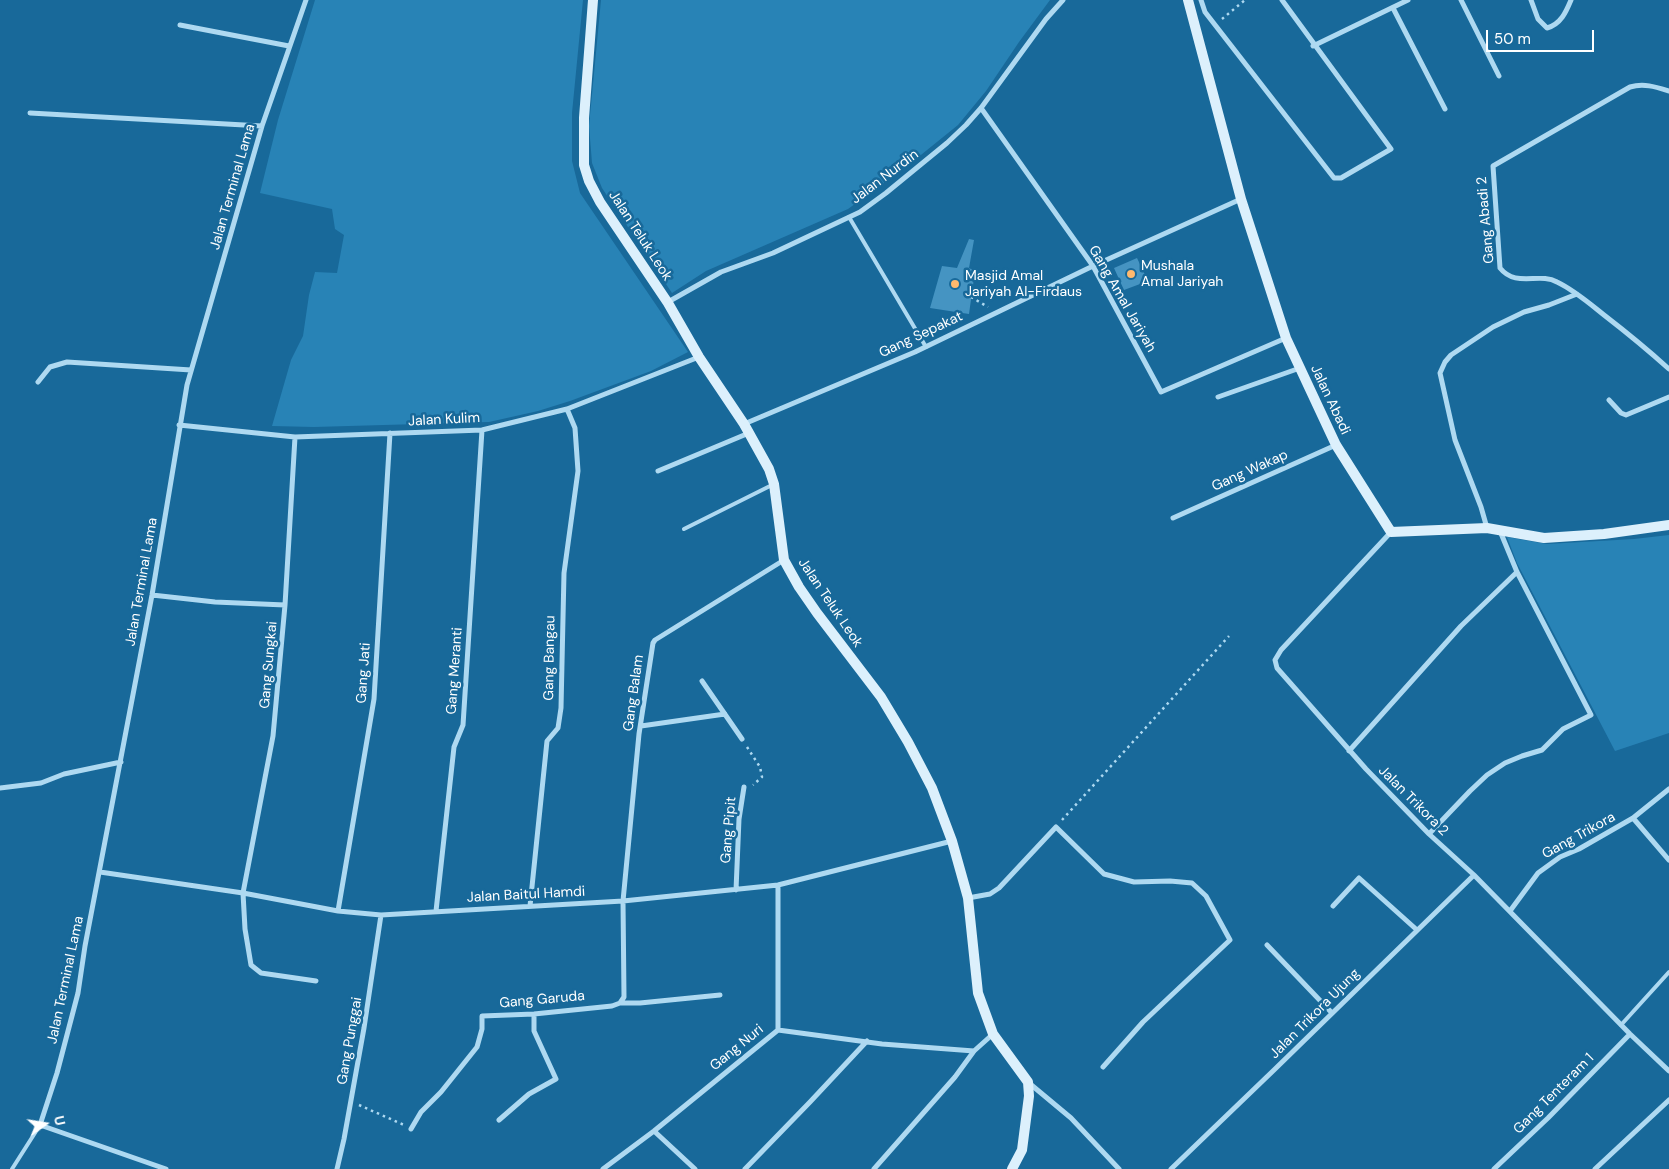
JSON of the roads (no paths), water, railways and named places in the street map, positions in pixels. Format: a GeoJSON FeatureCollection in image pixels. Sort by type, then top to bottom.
{"type":"FeatureCollection","features":[{"type":"Feature","properties":{"kind":"street","name":"Jalan Terminal Lama"},"geometry":{"type":"LineString","coordinates":[[40,1125],[57,1073],[78,993],[85,946],[152,595],[179,425],[192,370],[262,126],[306,0]]}},
{"type":"Feature","properties":{"kind":"street","name":"Jalan Teluk Leok"},"geometry":{"type":"LineString","coordinates":[[593,0],[584,118],[584,165],[589,181],[600,202],[668,303],[698,357],[747,428],[769,469],[774,484],[784,560],[804,594],[881,697],[908,742],[932,788],[952,841],[968,898],[978,993],[993,1034],[1028,1082]]}},
{"type":"Feature","properties":{"kind":"street","name":"Jalan Nurdin"},"geometry":{"type":"LineString","coordinates":[[668,303],[721,272],[773,253],[860,212],[886,193],[966,125],[981,108],[1046,19],[1063,0]]}},
{"type":"Feature","properties":{"kind":"street","name":"Jalan Abadi"},"geometry":{"type":"LineString","coordinates":[[1188,0],[1241,199],[1286,338],[1336,445],[1391,532]]}},
{"type":"Feature","properties":{"kind":"street"},"geometry":{"type":"LineString","coordinates":[[1201,0],[1205,12],[1334,178],[1341,178],[1391,149],[1282,0]]}},
{"type":"Feature","properties":{"kind":"street"},"geometry":{"type":"LineString","coordinates":[[1314,46],[1408,0]]}},
{"type":"Feature","properties":{"kind":"street"},"geometry":{"type":"LineString","coordinates":[[1461,0],[1499,76]]}},
{"type":"Feature","properties":{"kind":"street"},"geometry":{"type":"LineString","coordinates":[[1531,0],[1538,19],[1547,28],[1555,26],[1566,14],[1571,0]]}},
{"type":"Feature","properties":{"kind":"street"},"geometry":{"type":"LineString","coordinates":[[1393,8],[1445,108]]}},
{"type":"Feature","properties":{"kind":"street"},"geometry":{"type":"LineString","coordinates":[[180,25],[289,46]]}},
{"type":"Feature","properties":{"kind":"street","name":"Gang Abadi 2"},"geometry":{"type":"LineString","coordinates":[[1669,91],[1647,85],[1630,87],[1493,166],[1500,268],[1506,276],[1554,280],[1577,294],[1645,347],[1669,369]]}},
{"type":"Feature","properties":{"kind":"street","name":"Gang Amal Jariyah"},"geometry":{"type":"LineString","coordinates":[[981,108],[1093,266],[1161,392],[1286,338]]}},
{"type":"Feature","properties":{"kind":"street"},"geometry":{"type":"LineString","coordinates":[[30,113],[262,126]]}},
{"type":"Feature","properties":{"kind":"street","name":"Gang Sepakat"},"geometry":{"type":"LineString","coordinates":[[658,471],[747,428],[926,347],[1093,266],[1241,199]]}},
{"type":"Feature","properties":{"kind":"street"},"geometry":{"type":"LineString","coordinates":[[1487,528],[1481,506],[1455,440],[1440,373],[1451,355],[1493,327],[1524,312],[1577,294]]}},
{"type":"Feature","properties":{"kind":"street","name":"Jalan Kulim"},"geometry":{"type":"LineString","coordinates":[[179,425],[295,437],[482,430],[567,409],[698,357]]}},
{"type":"Feature","properties":{"kind":"street"},"geometry":{"type":"LineString","coordinates":[[38,382],[50,367],[67,362],[192,370]]}},
{"type":"Feature","properties":{"kind":"street"},"geometry":{"type":"LineString","coordinates":[[1218,397],[1300,368]]}},
{"type":"Feature","properties":{"kind":"street"},"geometry":{"type":"LineString","coordinates":[[1609,400],[1621,413],[1626,415],[1669,397]]}},
{"type":"Feature","properties":{"kind":"street","name":"Gang Bangau"},"geometry":{"type":"LineString","coordinates":[[530,906],[547,740],[558,728],[564,573],[578,471],[575,428],[567,409]]}},
{"type":"Feature","properties":{"kind":"street","name":"Gang Meranti"},"geometry":{"type":"LineString","coordinates":[[436,911],[454,747],[463,725],[482,430]]}},
{"type":"Feature","properties":{"kind":"street","name":"Gang Jati"},"geometry":{"type":"LineString","coordinates":[[338,912],[374,699],[390,434]]}},
{"type":"Feature","properties":{"kind":"street","name":"Gang Sungkai"},"geometry":{"type":"LineString","coordinates":[[295,437],[285,605],[273,736],[243,893],[245,929],[251,964],[261,973],[316,981]]}},
{"type":"Feature","properties":{"kind":"street","name":"Gang Wakap"},"geometry":{"type":"LineString","coordinates":[[1173,518],[1336,445]]}},
{"type":"Feature","properties":{"kind":"street"},"geometry":{"type":"LineString","coordinates":[[1391,532],[1487,528],[1544,538],[1604,534],[1669,525]]}},
{"type":"Feature","properties":{"kind":"street"},"geometry":{"type":"LineString","coordinates":[[1429,834],[1470,790],[1487,776],[1505,763],[1542,750],[1563,730],[1591,715],[1516,572],[1500,531]]}},
{"type":"Feature","properties":{"kind":"street","name":"Jalan Trikora 2"},"geometry":{"type":"LineString","coordinates":[[1391,532],[1281,650],[1275,660],[1277,668],[1349,751],[1429,834],[1474,875],[1621,1025],[1669,1071]]}},
{"type":"Feature","properties":{"kind":"street","name":"Gang Balam"},"geometry":{"type":"LineString","coordinates":[[623,900],[641,726],[652,647],[655,640],[784,560]]}},
{"type":"Feature","properties":{"kind":"street"},"geometry":{"type":"LineString","coordinates":[[1349,751],[1461,626],[1516,572]]}},
{"type":"Feature","properties":{"kind":"street"},"geometry":{"type":"LineString","coordinates":[[152,595],[215,602],[285,605]]}},
{"type":"Feature","properties":{"kind":"street"},"geometry":{"type":"LineString","coordinates":[[702,681],[742,739]]}},
{"type":"Feature","properties":{"kind":"street"},"geometry":{"type":"LineString","coordinates":[[641,726],[725,714]]}},
{"type":"Feature","properties":{"kind":"street"},"geometry":{"type":"LineString","coordinates":[[0,788],[41,783],[64,774],[121,762]]}},
{"type":"Feature","properties":{"kind":"street","name":"Gang Pipit"},"geometry":{"type":"LineString","coordinates":[[736,890],[739,819],[744,787]]}},
{"type":"Feature","properties":{"kind":"street","name":"Gang Trikora"},"geometry":{"type":"LineString","coordinates":[[1510,911],[1538,873],[1560,857],[1579,849],[1633,818],[1669,789]]}},
{"type":"Feature","properties":{"kind":"street"},"geometry":{"type":"LineString","coordinates":[[1633,818],[1669,860]]}},
{"type":"Feature","properties":{"kind":"street"},"geometry":{"type":"LineString","coordinates":[[968,898],[990,894],[999,888],[1056,827],[1104,874],[1134,882],[1170,881],[1192,883],[1206,896],[1230,940],[1143,1022],[1103,1066]]}},
{"type":"Feature","properties":{"kind":"street","name":"Jalan Baitul Hamdi"},"geometry":{"type":"LineString","coordinates":[[100,872],[243,893],[338,912],[381,915],[623,900],[778,885],[952,841]]}},
{"type":"Feature","properties":{"kind":"street","name":"Jalan Trikora Ujung"},"geometry":{"type":"LineString","coordinates":[[1171,1169],[1474,875]]}},
{"type":"Feature","properties":{"kind":"street"},"geometry":{"type":"LineString","coordinates":[[1333,906],[1359,878],[1417,930]]}},
{"type":"Feature","properties":{"kind":"street"},"geometry":{"type":"LineString","coordinates":[[778,885],[778,1030]]}},
{"type":"Feature","properties":{"kind":"street"},"geometry":{"type":"LineString","coordinates":[[620,1003],[624,997],[623,900]]}},
{"type":"Feature","properties":{"kind":"street","name":"Gang Punggai"},"geometry":{"type":"LineString","coordinates":[[337,1169],[344,1140],[372,980],[381,915]]}},
{"type":"Feature","properties":{"kind":"street"},"geometry":{"type":"LineString","coordinates":[[1267,945],[1332,1013]]}},
{"type":"Feature","properties":{"kind":"street","name":"Gang Garuda"},"geometry":{"type":"LineString","coordinates":[[411,1129],[422,1112],[441,1092],[477,1047],[482,1029],[482,1016],[534,1014],[612,1006],[620,1003],[640,1003],[720,995]]}},
{"type":"Feature","properties":{"kind":"street"},"geometry":{"type":"LineString","coordinates":[[499,1120],[529,1094],[556,1079],[534,1031],[534,1014]]}},
{"type":"Feature","properties":{"kind":"street","name":"Gang Nuri"},"geometry":{"type":"LineString","coordinates":[[603,1169],[654,1131],[778,1030],[882,1044],[974,1051]]}},
{"type":"Feature","properties":{"kind":"street"},"geometry":{"type":"LineString","coordinates":[[874,1169],[956,1077],[974,1051],[993,1034]]}},
{"type":"Feature","properties":{"kind":"street","name":"Gang Tenteram 1"},"geometry":{"type":"LineString","coordinates":[[1494,1169],[1548,1118],[1630,1034]]}},
{"type":"Feature","properties":{"kind":"street"},"geometry":{"type":"LineString","coordinates":[[744,1169],[867,1041]]}},
{"type":"Feature","properties":{"kind":"street"},"geometry":{"type":"LineString","coordinates":[[1012,1169],[1022,1150],[1029,1096],[1028,1082]]}},
{"type":"Feature","properties":{"kind":"street"},"geometry":{"type":"LineString","coordinates":[[1028,1082],[1071,1118],[1119,1169]]}},
{"type":"Feature","properties":{"kind":"street"},"geometry":{"type":"LineString","coordinates":[[1595,1169],[1669,1100]]}},
{"type":"Feature","properties":{"kind":"street"},"geometry":{"type":"LineString","coordinates":[[40,1125],[166,1169]]}},
{"type":"Feature","properties":{"kind":"street"},"geometry":{"type":"LineString","coordinates":[[654,1131],[695,1169]]}},
{"type":"Feature","properties":{"kind":"lane"},"geometry":{"type":"LineString","coordinates":[[849,217],[926,347]]}},
{"type":"Feature","properties":{"kind":"lane"},"geometry":{"type":"LineString","coordinates":[[684,529],[774,484]]}},
{"type":"Feature","properties":{"kind":"lane"},"geometry":{"type":"LineString","coordinates":[[1621,1025],[1669,972]]}},
{"type":"Feature","properties":{"kind":"lane","name":"Jalan Terminal Lama"},"geometry":{"type":"LineString","coordinates":[[12,1169],[40,1125]]}},
{"type":"Feature","properties":{"kind":"place","name":"Mushala Amal Jariyah"},"geometry":{"type":"Point","coordinates":[1131,274]}},
{"type":"Feature","properties":{"kind":"place","name":"Masjid Amal Jariyah Al-Firdaus"},"geometry":{"type":"Point","coordinates":[955,284]}}]}
